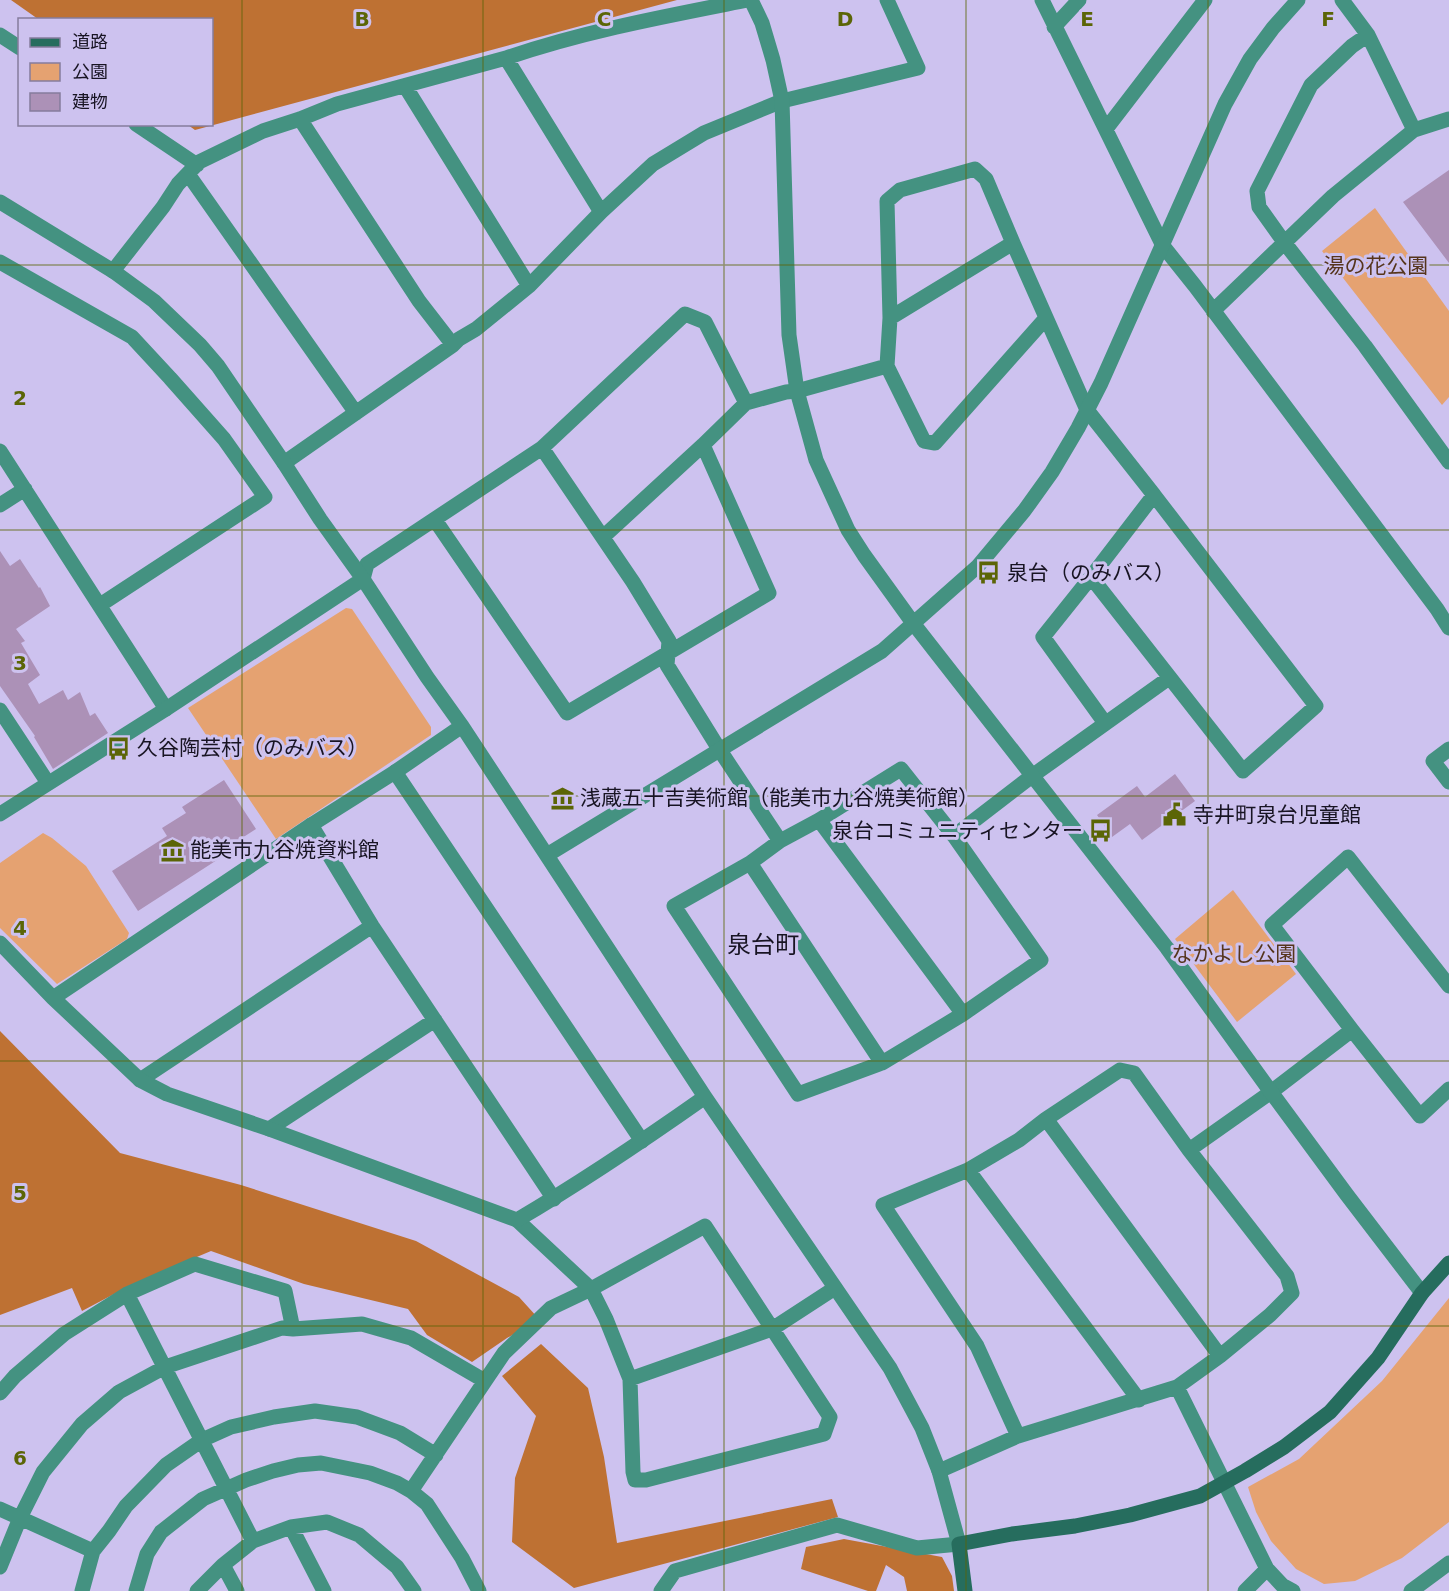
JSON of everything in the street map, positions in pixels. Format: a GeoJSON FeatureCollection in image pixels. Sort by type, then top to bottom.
{"type":"FeatureCollection","features":[{"type":"Feature","properties":{"kind":"main road"},"geometry":{"type":"LineString","coordinates":[[965,1591],[959,1544],[1075,1526],[1130,1515],[1200,1496],[1284,1448],[1330,1412],[1378,1358],[1422,1293],[1449,1263]]}},
{"type":"Feature","properties":{"kind":"street"},"geometry":{"type":"LineString","coordinates":[[113,271],[178,184],[199,162],[264,131],[337,104],[528,51],[628,24],[749,0],[762,23],[782,101],[789,335],[797,391],[816,460],[848,530],[913,623],[1167,948],[1347,1195],[1422,1293]]}},
{"type":"Feature","properties":{"kind":"street"},"geometry":{"type":"LineString","coordinates":[[284,462],[476,329],[529,286],[601,212],[653,164],[704,133],[782,101],[918,68],[887,0]]}},
{"type":"Feature","properties":{"kind":"street"},"geometry":{"type":"LineString","coordinates":[[1042,0],[1163,246],[1443,605],[1449,628]]}},
{"type":"Feature","properties":{"kind":"street"},"geometry":{"type":"LineString","coordinates":[[1054,27],[1078,0]]}},
{"type":"Feature","properties":{"kind":"street"},"geometry":{"type":"LineString","coordinates":[[1106,129],[1205,0]]}},
{"type":"Feature","properties":{"kind":"street"},"geometry":{"type":"LineString","coordinates":[[547,855],[882,651],[978,566],[1006,534],[1052,472],[1078,429],[1101,383],[1230,94],[1250,59],[1298,0]]}},
{"type":"Feature","properties":{"kind":"street"},"geometry":{"type":"LineString","coordinates":[[1342,0],[1368,35],[1414,130]]}},
{"type":"Feature","properties":{"kind":"street"},"geometry":{"type":"LineString","coordinates":[[0,35],[18,47]]}},
{"type":"Feature","properties":{"kind":"street"},"geometry":{"type":"LineString","coordinates":[[1368,35],[1352,46],[1311,85],[1257,191],[1259,207],[1365,346],[1449,462]]}},
{"type":"Feature","properties":{"kind":"street"},"geometry":{"type":"LineString","coordinates":[[506,58],[601,212]]}},
{"type":"Feature","properties":{"kind":"street"},"geometry":{"type":"LineString","coordinates":[[405,86],[529,286]]}},
{"type":"Feature","properties":{"kind":"street"},"geometry":{"type":"LineString","coordinates":[[300,119],[419,302],[453,345]]}},
{"type":"Feature","properties":{"kind":"street"},"geometry":{"type":"LineString","coordinates":[[1213,311],[1334,196],[1414,130],[1449,119]]}},
{"type":"Feature","properties":{"kind":"street"},"geometry":{"type":"LineString","coordinates":[[139,126],[193,169],[356,412]]}},
{"type":"Feature","properties":{"kind":"street"},"geometry":{"type":"LineString","coordinates":[[1046,318],[935,443],[924,441],[887,366],[890,318],[887,201],[900,190],[975,169],[986,179],[1012,243],[1046,318],[1087,410],[1316,706],[1243,771],[1091,577]]}},
{"type":"Feature","properties":{"kind":"street"},"geometry":{"type":"LineString","coordinates":[[0,202],[113,271],[154,301],[200,345],[218,366],[462,726],[705,1097],[890,1368],[922,1428],[939,1471],[959,1544],[917,1548],[837,1525],[675,1571],[661,1591]]}},
{"type":"Feature","properties":{"kind":"street"},"geometry":{"type":"LineString","coordinates":[[890,318],[1012,243]]}},
{"type":"Feature","properties":{"kind":"street"},"geometry":{"type":"LineString","coordinates":[[0,262],[132,337],[224,439],[265,497],[100,605]]}},
{"type":"Feature","properties":{"kind":"street"},"geometry":{"type":"LineString","coordinates":[[0,814],[166,709],[363,579],[367,564],[542,448],[685,314],[705,322],[746,403]]}},
{"type":"Feature","properties":{"kind":"street"},"geometry":{"type":"LineString","coordinates":[[603,537],[746,403],[887,366]]}},
{"type":"Feature","properties":{"kind":"street"},"geometry":{"type":"LineString","coordinates":[[435,520],[567,712],[770,593],[703,445]]}},
{"type":"Feature","properties":{"kind":"street"},"geometry":{"type":"LineString","coordinates":[[542,448],[633,582],[669,641],[667,664],[719,749],[780,841]]}},
{"type":"Feature","properties":{"kind":"street"},"geometry":{"type":"LineString","coordinates":[[0,451],[166,709]]}},
{"type":"Feature","properties":{"kind":"street"},"geometry":{"type":"LineString","coordinates":[[0,505],[25,489]]}},
{"type":"Feature","properties":{"kind":"street"},"geometry":{"type":"LineString","coordinates":[[1105,723],[1043,637],[1154,495]]}},
{"type":"Feature","properties":{"kind":"street"},"geometry":{"type":"LineString","coordinates":[[954,836],[1032,776],[1169,678]]}},
{"type":"Feature","properties":{"kind":"street"},"geometry":{"type":"LineString","coordinates":[[0,710],[48,783]]}},
{"type":"Feature","properties":{"kind":"street"},"geometry":{"type":"LineString","coordinates":[[53,998],[462,726]]}},
{"type":"Feature","properties":{"kind":"street"},"geometry":{"type":"LineString","coordinates":[[1449,749],[1433,761],[1449,782]]}},
{"type":"Feature","properties":{"kind":"street"},"geometry":{"type":"LineString","coordinates":[[901,769],[954,836],[1041,960],[963,1014],[882,1063],[798,1094],[674,906],[750,863],[780,841],[819,820],[901,769]]}},
{"type":"Feature","properties":{"kind":"street"},"geometry":{"type":"LineString","coordinates":[[395,772],[642,1141]]}},
{"type":"Feature","properties":{"kind":"street"},"geometry":{"type":"LineString","coordinates":[[819,820],[963,1014]]}},
{"type":"Feature","properties":{"kind":"street"},"geometry":{"type":"LineString","coordinates":[[311,825],[372,926],[554,1199]]}},
{"type":"Feature","properties":{"kind":"street"},"geometry":{"type":"LineString","coordinates":[[1449,986],[1348,857],[1272,925],[1420,1116],[1449,1089]]}},
{"type":"Feature","properties":{"kind":"street"},"geometry":{"type":"LineString","coordinates":[[750,863],[882,1063]]}},
{"type":"Feature","properties":{"kind":"street"},"geometry":{"type":"LineString","coordinates":[[140,1080],[372,926]]}},
{"type":"Feature","properties":{"kind":"street"},"geometry":{"type":"LineString","coordinates":[[0,943],[53,998],[140,1080],[167,1094],[517,1220],[591,1289],[606,1319],[630,1379],[635,1480],[646,1480],[824,1434],[830,1417],[705,1226],[591,1289],[551,1308],[504,1353],[411,1491]]}},
{"type":"Feature","properties":{"kind":"street"},"geometry":{"type":"LineString","coordinates":[[269,1130],[435,1020]]}},
{"type":"Feature","properties":{"kind":"street"},"geometry":{"type":"LineString","coordinates":[[1189,1150],[1271,1092],[1352,1030]]}},
{"type":"Feature","properties":{"kind":"street"},"geometry":{"type":"LineString","coordinates":[[939,1471],[1018,1436],[1177,1387],[1220,1356],[1270,1315],[1292,1293],[1287,1276],[1189,1150],[1134,1073],[1120,1070],[1046,1119],[1019,1140],[968,1170],[884,1205],[977,1346],[1018,1436]]}},
{"type":"Feature","properties":{"kind":"street"},"geometry":{"type":"LineString","coordinates":[[517,1220],[554,1199],[705,1097]]}},
{"type":"Feature","properties":{"kind":"street"},"geometry":{"type":"LineString","coordinates":[[1046,1119],[1220,1356]]}},
{"type":"Feature","properties":{"kind":"street"},"geometry":{"type":"LineString","coordinates":[[968,1170],[1139,1400]]}},
{"type":"Feature","properties":{"kind":"street"},"geometry":{"type":"LineString","coordinates":[[0,1392],[64,1334],[127,1294],[195,1264],[285,1291],[293,1329]]}},
{"type":"Feature","properties":{"kind":"street"},"geometry":{"type":"LineString","coordinates":[[630,1379],[772,1329],[835,1288]]}},
{"type":"Feature","properties":{"kind":"street"},"geometry":{"type":"LineString","coordinates":[[127,1294],[253,1541]]}},
{"type":"Feature","properties":{"kind":"street"},"geometry":{"type":"LineString","coordinates":[[0,1567],[20,1518],[43,1472],[82,1424],[119,1392],[165,1367],[282,1328],[362,1324],[411,1338],[485,1381]]}},
{"type":"Feature","properties":{"kind":"street"},"geometry":{"type":"LineString","coordinates":[[1177,1387],[1267,1569],[1282,1585],[1293,1591]]}},
{"type":"Feature","properties":{"kind":"street"},"geometry":{"type":"LineString","coordinates":[[82,1591],[93,1551],[126,1506],[166,1465],[202,1440],[231,1427],[315,1411],[357,1417],[400,1433],[436,1455]]}},
{"type":"Feature","properties":{"kind":"street"},"geometry":{"type":"LineString","coordinates":[[136,1591],[147,1554],[161,1532],[203,1499],[273,1471],[298,1465],[321,1463],[370,1473],[411,1491],[427,1504],[462,1558],[479,1591]]}},
{"type":"Feature","properties":{"kind":"street"},"geometry":{"type":"LineString","coordinates":[[0,1509],[93,1551]]}},
{"type":"Feature","properties":{"kind":"street"},"geometry":{"type":"LineString","coordinates":[[196,1591],[253,1541],[291,1527],[327,1522],[359,1535],[397,1567],[414,1591]]}},
{"type":"Feature","properties":{"kind":"street"},"geometry":{"type":"LineString","coordinates":[[291,1527],[324,1591]]}},
{"type":"Feature","properties":{"kind":"street"},"geometry":{"type":"LineString","coordinates":[[1411,1591],[1449,1563]]}},
{"type":"Feature","properties":{"kind":"street"},"geometry":{"type":"LineString","coordinates":[[223,1565],[237,1591]]}},
{"type":"Feature","properties":{"kind":"street"},"geometry":{"type":"LineString","coordinates":[[1245,1591],[1267,1569]]}},
{"type":"Feature","properties":{"kind":"green space","name":"湯の花公園"},"geometry":{"type":"Polygon","coordinates":[[[1375,208],[1449,311],[1449,397],[1442,405],[1322,251],[1375,208]]]}},
{"type":"Feature","properties":{"kind":"green space"},"geometry":{"type":"Polygon","coordinates":[[[346,608],[352,609],[431,727],[431,735],[276,839],[188,708],[346,608]]]}},
{"type":"Feature","properties":{"kind":"green space"},"geometry":{"type":"Polygon","coordinates":[[[43,833],[86,866],[129,933],[127,939],[57,984],[0,928],[0,863],[43,833]]]}},
{"type":"Feature","properties":{"kind":"green space","name":"なかよし公園"},"geometry":{"type":"Polygon","coordinates":[[[1233,890],[1296,974],[1237,1022],[1175,939],[1233,890]]]}},
{"type":"Feature","properties":{"kind":"green space"},"geometry":{"type":"Polygon","coordinates":[[[1449,1298],[1449,1522],[1402,1558],[1355,1581],[1324,1584],[1296,1569],[1271,1541],[1256,1512],[1248,1487],[1299,1459],[1382,1381],[1449,1298]]]}},
{"type":"Feature","properties":{"kind":"shaded area"},"geometry":{"type":"Polygon","coordinates":[[[11,0],[677,0],[213,125],[213,18],[37,18],[11,0]]]}},
{"type":"Feature","properties":{"kind":"shaded area"},"geometry":{"type":"Polygon","coordinates":[[[189,126],[210,126],[195,130],[189,126]]]}},
{"type":"Feature","properties":{"kind":"shaded area"},"geometry":{"type":"Polygon","coordinates":[[[0,1031],[120,1153],[241,1185],[416,1241],[519,1297],[538,1318],[534,1323],[472,1362],[427,1335],[408,1309],[304,1284],[211,1251],[133,1284],[82,1311],[72,1288],[0,1315],[0,1031]]]}},
{"type":"Feature","properties":{"kind":"shaded area"},"geometry":{"type":"Polygon","coordinates":[[[541,1344],[588,1388],[604,1457],[617,1543],[832,1499],[838,1517],[574,1588],[512,1542],[515,1478],[536,1416],[502,1376],[541,1344]]]}},
{"type":"Feature","properties":{"kind":"shaded area"},"geometry":{"type":"Polygon","coordinates":[[[844,1539],[942,1557],[952,1576],[954,1591],[907,1591],[904,1577],[886,1565],[876,1591],[868,1591],[801,1569],[806,1547],[844,1539]]]}},
{"type":"Feature","properties":{"kind":"building"},"geometry":{"type":"Polygon","coordinates":[[[1449,170],[1449,263],[1403,202],[1449,170]]]}},
{"type":"Feature","properties":{"kind":"building"},"geometry":{"type":"Polygon","coordinates":[[[0,551],[10,566],[20,559],[50,606],[16,629],[25,641],[21,643],[40,675],[28,684],[39,704],[63,690],[68,700],[80,692],[90,716],[95,713],[108,733],[53,769],[35,736],[0,686],[0,551]]]}},
{"type":"Feature","properties":{"kind":"building"},"geometry":{"type":"Polygon","coordinates":[[[1175,774],[1195,801],[1142,840],[1130,824],[1112,837],[1097,815],[1137,786],[1145,797],[1175,774]]]}},
{"type":"Feature","properties":{"kind":"building"},"geometry":{"type":"Polygon","coordinates":[[[224,780],[256,829],[231,845],[234,849],[138,911],[112,871],[167,836],[162,828],[186,813],[182,807],[224,780]]]}},
{"type":"Feature","properties":{"kind":"place","name":"泉台（のみバス）"},"geometry":{"type":"Point","coordinates":[989,573]}},
{"type":"Feature","properties":{"kind":"place","name":"久谷陶芸村（のみバス）"},"geometry":{"type":"Point","coordinates":[119,748]}},
{"type":"Feature","properties":{"kind":"place","name":"浅蔵五十吉美術館（能美市九谷焼美術館）"},"geometry":{"type":"Point","coordinates":[562,798]}},
{"type":"Feature","properties":{"kind":"place","name":"寺井町泉台児童館"},"geometry":{"type":"Point","coordinates":[1175,815]}},
{"type":"Feature","properties":{"kind":"place","name":"泉台コミュニティセンター"},"geometry":{"type":"Point","coordinates":[1101,831]}},
{"type":"Feature","properties":{"kind":"place","name":"能美市九谷焼資料館"},"geometry":{"type":"Point","coordinates":[172,850]}},
{"type":"Feature","properties":{"kind":"district","name":"泉台町"},"geometry":{"type":"Point","coordinates":[763,945]}}]}
